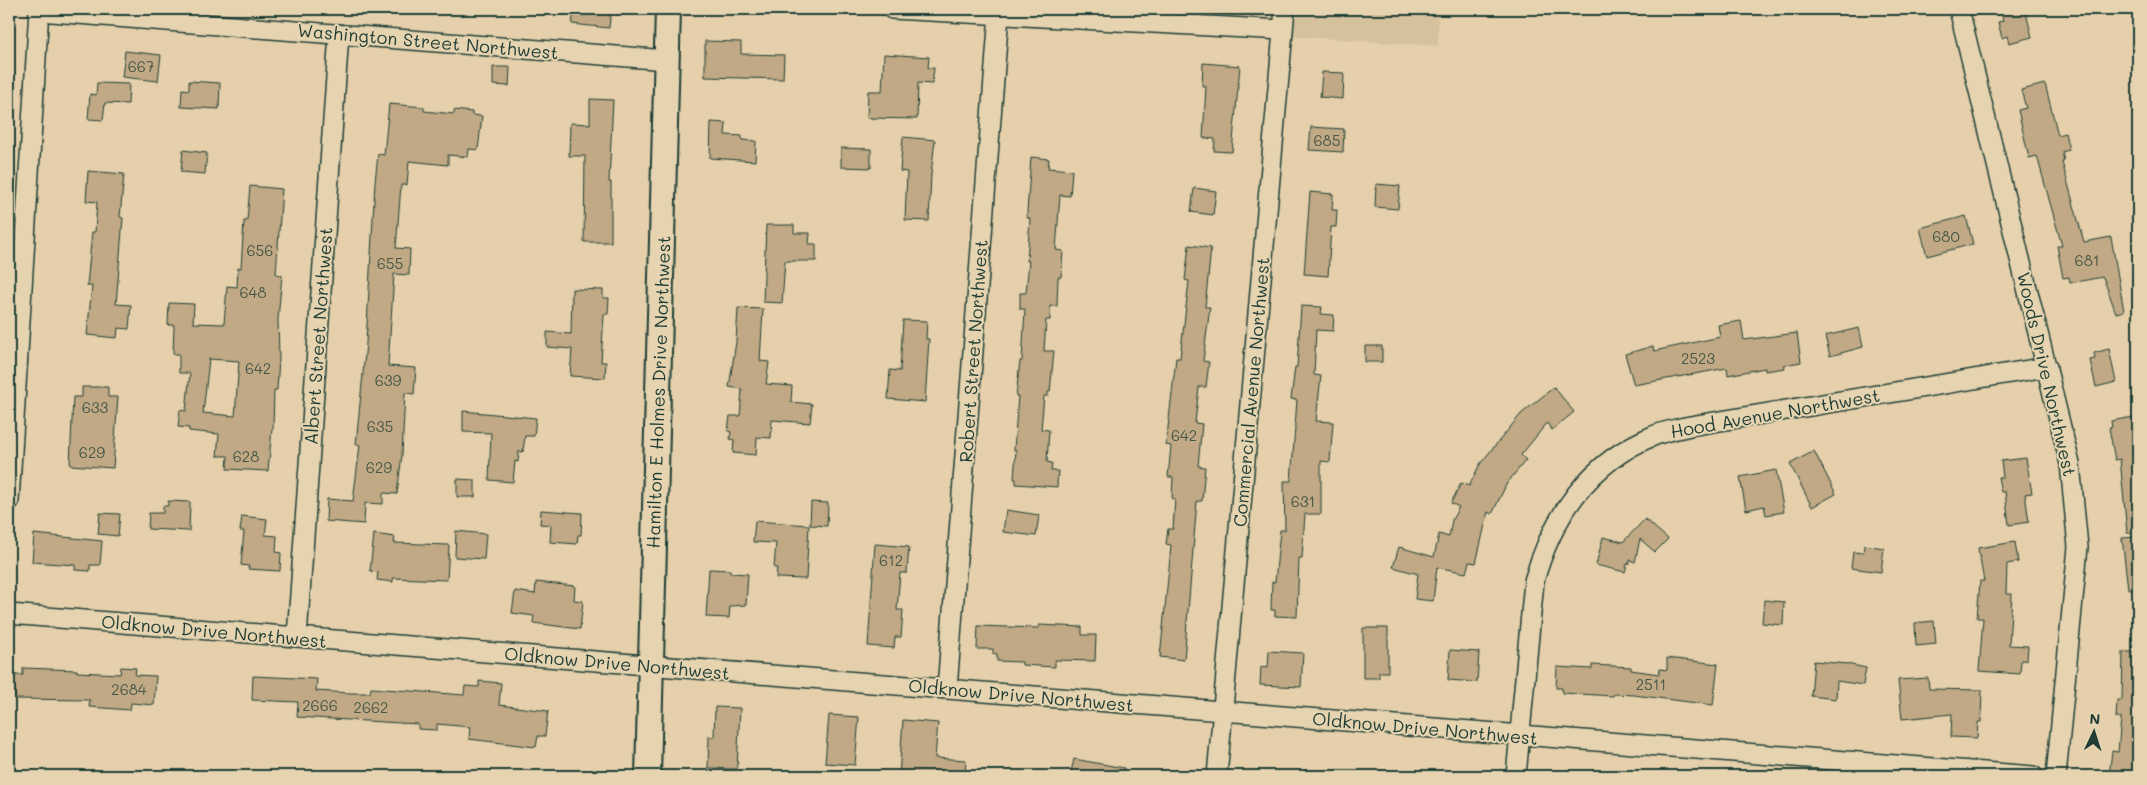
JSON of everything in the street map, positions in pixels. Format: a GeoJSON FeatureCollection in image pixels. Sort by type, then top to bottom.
{"type":"FeatureCollection","features":[{"type":"Feature","properties":{"kind":"main road","name":"Hamilton E Holmes Drive Northwest"},"geometry":{"type":"LineString","coordinates":[[648,776],[668,9]]}},
{"type":"Feature","properties":{"kind":"street"},"geometry":{"type":"LineString","coordinates":[[892,9],[973,11],[1283,30]]}},
{"type":"Feature","properties":{"kind":"street","name":"Commercial Avenue Northwest"},"geometry":{"type":"LineString","coordinates":[[1217,776],[1285,9]]}},
{"type":"Feature","properties":{"kind":"street","name":"Woods Drive Northwest"},"geometry":{"type":"LineString","coordinates":[[1959,9],[2070,464],[2078,547],[2056,776]]}},
{"type":"Feature","properties":{"kind":"street","name":"Washington Street Northwest"},"geometry":{"type":"LineString","coordinates":[[39,10],[667,60]]}},
{"type":"Feature","properties":{"kind":"street"},"geometry":{"type":"LineString","coordinates":[[9,501],[39,10]]}},
{"type":"Feature","properties":{"kind":"street","name":"Robert Street Northwest"},"geometry":{"type":"LineString","coordinates":[[947,689],[999,14]]}},
{"type":"Feature","properties":{"kind":"street","name":"Albert Street Northwest"},"geometry":{"type":"LineString","coordinates":[[297,637],[339,34]]}},
{"type":"Feature","properties":{"kind":"street","name":"Hood Avenue Northwest"},"geometry":{"type":"LineString","coordinates":[[1516,776],[1534,581],[1541,554],[1554,526],[1571,499],[1592,476],[1616,456],[1653,436],[1690,426],[2047,367]]}},
{"type":"Feature","properties":{"kind":"street","name":"Oldknow Drive Northwest"},"geometry":{"type":"LineString","coordinates":[[9,614],[2033,776]]}},
{"type":"Feature","properties":{"kind":"shaded area"},"geometry":{"type":"Polygon","coordinates":[[[830,9],[1438,9],[1438,46],[1139,26],[830,9]]]}},
{"type":"Feature","properties":{"kind":"building"},"geometry":{"type":"Polygon","coordinates":[[[574,9],[611,9],[609,28],[572,24],[574,9]]]}},
{"type":"Feature","properties":{"kind":"building"},"geometry":{"type":"Polygon","coordinates":[[[2025,9],[2032,37],[2009,43],[2007,36],[2002,38],[1998,22],[2003,21],[2001,12],[2025,9]]]}},
{"type":"Feature","properties":{"kind":"building"},"geometry":{"type":"Polygon","coordinates":[[[705,41],[741,42],[741,54],[784,55],[783,79],[705,77],[705,41]]]}},
{"type":"Feature","properties":{"kind":"building"},"geometry":{"type":"Polygon","coordinates":[[[125,51],[161,55],[158,81],[122,77],[125,51]]]}},
{"type":"Feature","properties":{"kind":"building"},"geometry":{"type":"Polygon","coordinates":[[[884,54],[929,57],[928,68],[934,68],[932,84],[918,83],[917,119],[867,118],[868,91],[882,91],[884,54]]]}},
{"type":"Feature","properties":{"kind":"building"},"geometry":{"type":"Polygon","coordinates":[[[1203,63],[1240,66],[1232,152],[1214,151],[1215,139],[1203,138],[1206,86],[1202,86],[1203,63]]]}},
{"type":"Feature","properties":{"kind":"building"},"geometry":{"type":"Polygon","coordinates":[[[493,67],[510,67],[509,86],[493,85],[493,67]]]}},
{"type":"Feature","properties":{"kind":"building"},"geometry":{"type":"Polygon","coordinates":[[[1322,72],[1344,73],[1343,99],[1320,97],[1322,72]]]}},
{"type":"Feature","properties":{"kind":"building"},"geometry":{"type":"Polygon","coordinates":[[[189,81],[220,83],[219,109],[181,107],[182,89],[189,90],[189,81]]]}},
{"type":"Feature","properties":{"kind":"building"},"geometry":{"type":"Polygon","coordinates":[[[97,83],[129,84],[128,104],[105,103],[103,120],[88,119],[90,94],[96,95],[97,83]]]}},
{"type":"Feature","properties":{"kind":"building"},"geometry":{"type":"Polygon","coordinates":[[[2045,84],[2058,135],[2065,133],[2069,150],[2062,152],[2064,161],[2062,162],[2084,242],[2111,237],[2124,311],[2116,313],[2103,277],[2070,283],[2069,277],[2063,278],[2057,246],[2062,246],[2037,156],[2029,158],[2018,110],[2026,108],[2021,90],[2045,84]]]}},
{"type":"Feature","properties":{"kind":"building"},"geometry":{"type":"Polygon","coordinates":[[[590,99],[613,100],[609,182],[611,182],[611,242],[584,242],[585,156],[569,156],[570,123],[590,124],[590,99]]]}},
{"type":"Feature","properties":{"kind":"building"},"geometry":{"type":"Polygon","coordinates":[[[389,104],[424,107],[424,111],[454,114],[454,110],[472,112],[472,115],[482,116],[478,150],[469,149],[468,157],[448,155],[448,165],[409,161],[407,185],[401,185],[396,248],[410,249],[409,275],[394,274],[388,366],[416,368],[414,394],[405,393],[402,455],[397,494],[383,493],[383,504],[365,503],[364,524],[326,521],[327,499],[353,501],[360,445],[356,444],[366,343],[375,182],[378,154],[384,155],[389,104]]]}},
{"type":"Feature","properties":{"kind":"building"},"geometry":{"type":"Polygon","coordinates":[[[711,122],[726,123],[725,135],[742,136],[742,140],[756,141],[755,161],[710,158],[711,122]]]}},
{"type":"Feature","properties":{"kind":"building"},"geometry":{"type":"Polygon","coordinates":[[[1311,127],[1344,129],[1343,152],[1309,150],[1311,127]]]}},
{"type":"Feature","properties":{"kind":"building"},"geometry":{"type":"Polygon","coordinates":[[[903,137],[935,140],[929,221],[905,220],[907,172],[900,171],[903,137]]]}},
{"type":"Feature","properties":{"kind":"building"},"geometry":{"type":"Polygon","coordinates":[[[841,148],[871,149],[871,168],[841,167],[841,148]]]}},
{"type":"Feature","properties":{"kind":"building"},"geometry":{"type":"Polygon","coordinates":[[[183,150],[207,153],[205,174],[181,172],[183,150]]]}},
{"type":"Feature","properties":{"kind":"building"},"geometry":{"type":"Polygon","coordinates":[[[1031,157],[1049,159],[1048,168],[1072,170],[1070,196],[1060,195],[1056,250],[1063,251],[1061,277],[1058,277],[1057,306],[1050,306],[1050,320],[1046,320],[1044,351],[1054,351],[1050,392],[1048,392],[1048,396],[1044,396],[1041,429],[1049,430],[1047,462],[1052,463],[1051,471],[1058,471],[1057,487],[1016,484],[1016,479],[1014,479],[1018,396],[1016,396],[1020,361],[1022,361],[1025,309],[1020,309],[1020,293],[1026,293],[1029,261],[1027,261],[1030,218],[1027,218],[1027,212],[1031,157]]]}},
{"type":"Feature","properties":{"kind":"building"},"geometry":{"type":"Polygon","coordinates":[[[88,171],[124,174],[120,217],[123,218],[116,304],[131,305],[129,329],[118,328],[117,338],[87,335],[92,286],[87,286],[92,232],[95,232],[97,202],[86,201],[88,171]]]}},
{"type":"Feature","properties":{"kind":"building"},"geometry":{"type":"Polygon","coordinates":[[[1376,184],[1400,186],[1398,209],[1375,207],[1376,184]]]}},
{"type":"Feature","properties":{"kind":"building"},"geometry":{"type":"Polygon","coordinates":[[[250,186],[282,189],[276,274],[282,275],[278,319],[279,358],[277,390],[274,390],[273,429],[268,471],[227,469],[228,456],[217,456],[219,434],[189,431],[189,428],[178,427],[180,410],[186,411],[190,373],[179,373],[179,354],[173,354],[174,325],[168,325],[169,303],[194,304],[193,323],[224,324],[227,286],[237,287],[238,268],[241,268],[244,221],[247,221],[250,186]],[[209,359],[203,413],[235,416],[239,361],[209,359]]]}},
{"type":"Feature","properties":{"kind":"building"},"geometry":{"type":"Polygon","coordinates":[[[1194,188],[1216,191],[1213,215],[1191,212],[1194,188]]]}},
{"type":"Feature","properties":{"kind":"building"},"geometry":{"type":"Polygon","coordinates":[[[1310,192],[1333,194],[1332,210],[1337,210],[1336,227],[1331,227],[1328,276],[1304,274],[1310,192]]]}},
{"type":"Feature","properties":{"kind":"building"},"geometry":{"type":"Polygon","coordinates":[[[1966,216],[1973,244],[1927,256],[1920,228],[1966,216]]]}},
{"type":"Feature","properties":{"kind":"building"},"geometry":{"type":"Polygon","coordinates":[[[766,225],[794,225],[794,233],[810,233],[809,244],[816,244],[816,261],[785,261],[782,303],[763,302],[766,225]]]}},
{"type":"Feature","properties":{"kind":"building"},"geometry":{"type":"Polygon","coordinates":[[[1189,245],[1211,248],[1205,307],[1210,307],[1203,361],[1209,362],[1206,387],[1199,387],[1195,423],[1202,424],[1198,466],[1205,467],[1202,501],[1197,501],[1184,660],[1160,657],[1171,545],[1166,544],[1168,529],[1173,529],[1175,499],[1172,499],[1173,477],[1168,477],[1171,446],[1166,445],[1176,358],[1180,358],[1189,281],[1185,280],[1189,245]]]}},
{"type":"Feature","properties":{"kind":"building"},"geometry":{"type":"Polygon","coordinates":[[[572,289],[603,290],[603,298],[609,298],[608,314],[604,314],[601,362],[606,362],[605,378],[570,376],[572,349],[547,347],[547,332],[571,334],[572,289]]]}},
{"type":"Feature","properties":{"kind":"building"},"geometry":{"type":"Polygon","coordinates":[[[1301,306],[1322,307],[1321,314],[1334,315],[1333,331],[1316,330],[1314,375],[1321,376],[1316,421],[1333,422],[1330,462],[1321,461],[1321,514],[1305,514],[1302,558],[1299,558],[1297,617],[1275,616],[1275,610],[1271,610],[1272,582],[1275,582],[1280,530],[1285,530],[1284,481],[1291,481],[1297,400],[1291,399],[1295,367],[1297,367],[1301,306]]]}},
{"type":"Feature","properties":{"kind":"building"},"geometry":{"type":"Polygon","coordinates":[[[738,308],[763,309],[760,361],[769,362],[766,384],[792,386],[791,402],[812,404],[810,423],[772,420],[771,438],[757,437],[756,455],[733,453],[734,440],[730,439],[731,432],[728,431],[730,416],[740,416],[742,389],[729,387],[736,342],[738,308]]]}},
{"type":"Feature","properties":{"kind":"building"},"geometry":{"type":"Polygon","coordinates":[[[903,320],[927,321],[926,339],[929,339],[925,402],[888,399],[890,370],[900,371],[903,320]]]}},
{"type":"Feature","properties":{"kind":"building"},"geometry":{"type":"Polygon","coordinates":[[[1741,321],[1744,340],[1797,333],[1801,362],[1784,365],[1785,368],[1765,371],[1765,368],[1728,375],[1727,368],[1634,385],[1625,354],[1653,346],[1654,351],[1720,337],[1718,325],[1741,321]]]}},
{"type":"Feature","properties":{"kind":"building"},"geometry":{"type":"Polygon","coordinates":[[[1859,328],[1863,347],[1830,356],[1825,336],[1859,328]]]}},
{"type":"Feature","properties":{"kind":"building"},"geometry":{"type":"Polygon","coordinates":[[[1365,346],[1382,346],[1382,362],[1365,362],[1365,346]]]}},
{"type":"Feature","properties":{"kind":"building"},"geometry":{"type":"Polygon","coordinates":[[[2109,349],[2116,382],[2096,387],[2090,360],[2095,359],[2094,353],[2109,349]]]}},
{"type":"Feature","properties":{"kind":"building"},"geometry":{"type":"Polygon","coordinates":[[[82,387],[108,387],[108,397],[118,397],[113,468],[70,465],[73,397],[82,397],[82,387]]]}},
{"type":"Feature","properties":{"kind":"building"},"geometry":{"type":"Polygon","coordinates":[[[1554,387],[1574,412],[1552,430],[1547,423],[1521,455],[1526,460],[1507,483],[1492,514],[1488,512],[1476,563],[1469,562],[1466,573],[1437,567],[1433,601],[1415,599],[1418,574],[1393,567],[1399,547],[1434,557],[1439,534],[1449,537],[1452,520],[1459,507],[1451,503],[1461,483],[1469,486],[1480,464],[1521,414],[1554,387]]]}},
{"type":"Feature","properties":{"kind":"building"},"geometry":{"type":"Polygon","coordinates":[[[463,411],[536,418],[534,436],[525,436],[523,452],[519,451],[518,462],[515,461],[513,482],[489,480],[491,433],[463,432],[463,411]]]}},
{"type":"Feature","properties":{"kind":"building"},"geometry":{"type":"Polygon","coordinates":[[[2133,417],[2138,445],[2138,533],[2127,533],[2120,459],[2115,460],[2109,428],[2112,427],[2111,421],[2133,417]]]}},
{"type":"Feature","properties":{"kind":"building"},"geometry":{"type":"Polygon","coordinates":[[[1814,451],[1836,494],[1812,507],[1790,464],[1814,451]]]}},
{"type":"Feature","properties":{"kind":"building"},"geometry":{"type":"Polygon","coordinates":[[[2026,458],[2032,493],[2025,494],[2029,522],[2009,525],[2005,492],[2001,492],[1998,477],[2003,477],[2001,461],[2026,458]]]}},
{"type":"Feature","properties":{"kind":"building"},"geometry":{"type":"Polygon","coordinates":[[[1776,470],[1784,512],[1766,515],[1764,506],[1746,510],[1740,477],[1776,470]]]}},
{"type":"Feature","properties":{"kind":"building"},"geometry":{"type":"Polygon","coordinates":[[[457,479],[475,480],[475,497],[457,497],[457,479]]]}},
{"type":"Feature","properties":{"kind":"building"},"geometry":{"type":"Polygon","coordinates":[[[168,501],[190,502],[189,531],[148,529],[149,513],[163,513],[163,506],[168,506],[168,501]]]}},
{"type":"Feature","properties":{"kind":"building"},"geometry":{"type":"Polygon","coordinates":[[[811,502],[828,503],[827,526],[810,525],[811,502]]]}},
{"type":"Feature","properties":{"kind":"building"},"geometry":{"type":"Polygon","coordinates":[[[541,510],[582,513],[581,535],[578,535],[577,544],[550,542],[551,525],[540,524],[541,510]]]}},
{"type":"Feature","properties":{"kind":"building"},"geometry":{"type":"Polygon","coordinates":[[[1006,510],[1039,515],[1036,536],[1003,532],[1006,510]]]}},
{"type":"Feature","properties":{"kind":"building"},"geometry":{"type":"Polygon","coordinates":[[[100,513],[120,514],[118,536],[98,534],[100,513]]]}},
{"type":"Feature","properties":{"kind":"building"},"geometry":{"type":"Polygon","coordinates":[[[242,516],[267,519],[265,535],[277,536],[276,552],[281,553],[280,571],[248,569],[249,566],[241,565],[244,531],[240,531],[242,516]]]}},
{"type":"Feature","properties":{"kind":"building"},"geometry":{"type":"Polygon","coordinates":[[[1645,519],[1668,539],[1655,552],[1640,539],[1635,562],[1630,560],[1625,572],[1596,565],[1603,537],[1623,542],[1645,519]]]}},
{"type":"Feature","properties":{"kind":"building"},"geometry":{"type":"Polygon","coordinates":[[[755,521],[809,525],[806,579],[776,578],[777,568],[774,568],[776,543],[753,542],[755,521]]]}},
{"type":"Feature","properties":{"kind":"building"},"geometry":{"type":"Polygon","coordinates":[[[456,531],[486,534],[484,559],[455,557],[456,531]]]}},
{"type":"Feature","properties":{"kind":"building"},"geometry":{"type":"Polygon","coordinates":[[[34,534],[102,541],[100,565],[90,565],[90,571],[75,570],[75,565],[32,562],[34,534]]]}},
{"type":"Feature","properties":{"kind":"building"},"geometry":{"type":"Polygon","coordinates":[[[374,534],[395,537],[394,543],[449,545],[447,580],[393,578],[393,582],[377,580],[378,572],[370,571],[374,534]]]}},
{"type":"Feature","properties":{"kind":"building"},"geometry":{"type":"Polygon","coordinates":[[[2138,537],[2138,588],[2128,589],[2122,538],[2138,537]]]}},
{"type":"Feature","properties":{"kind":"building"},"geometry":{"type":"Polygon","coordinates":[[[2015,542],[2018,562],[2007,564],[2006,594],[2012,594],[2009,645],[2028,646],[2027,660],[2021,660],[2020,674],[1979,671],[1983,618],[1977,618],[1980,581],[1984,581],[1978,548],[2015,542]]]}},
{"type":"Feature","properties":{"kind":"building"},"geometry":{"type":"Polygon","coordinates":[[[875,544],[909,547],[907,573],[900,573],[897,610],[903,610],[901,637],[895,637],[894,648],[868,646],[875,544]]]}},
{"type":"Feature","properties":{"kind":"building"},"geometry":{"type":"Polygon","coordinates":[[[1864,545],[1884,548],[1881,572],[1851,568],[1853,552],[1863,553],[1864,545]]]}},
{"type":"Feature","properties":{"kind":"building"},"geometry":{"type":"Polygon","coordinates":[[[709,569],[730,570],[730,573],[748,574],[746,605],[730,606],[729,618],[706,617],[709,569]]]}},
{"type":"Feature","properties":{"kind":"building"},"geometry":{"type":"Polygon","coordinates":[[[536,582],[575,586],[574,600],[583,601],[580,629],[533,623],[534,616],[512,613],[515,591],[535,594],[536,582]]]}},
{"type":"Feature","properties":{"kind":"building"},"geometry":{"type":"Polygon","coordinates":[[[1764,600],[1784,602],[1783,625],[1762,623],[1764,600]]]}},
{"type":"Feature","properties":{"kind":"building"},"geometry":{"type":"Polygon","coordinates":[[[1934,621],[1936,644],[1916,646],[1915,623],[1934,621]]]}},
{"type":"Feature","properties":{"kind":"building"},"geometry":{"type":"Polygon","coordinates":[[[1039,625],[1082,627],[1082,635],[1096,635],[1095,661],[1055,660],[1055,667],[1022,665],[1022,662],[997,661],[997,654],[993,654],[993,649],[977,649],[978,626],[1039,628],[1039,625]]]}},
{"type":"Feature","properties":{"kind":"building"},"geometry":{"type":"Polygon","coordinates":[[[1363,628],[1388,628],[1388,672],[1379,672],[1379,678],[1363,678],[1363,628]]]}},
{"type":"Feature","properties":{"kind":"building"},"geometry":{"type":"Polygon","coordinates":[[[1450,650],[1479,652],[1477,682],[1448,680],[1450,650]]]}},
{"type":"Feature","properties":{"kind":"building"},"geometry":{"type":"Polygon","coordinates":[[[1269,651],[1303,653],[1301,687],[1260,685],[1261,667],[1268,668],[1269,651]]]}},
{"type":"Feature","properties":{"kind":"building"},"geometry":{"type":"Polygon","coordinates":[[[2123,652],[2138,652],[2138,776],[2109,776],[2112,751],[2118,752],[2121,718],[2116,718],[2117,700],[2122,700],[2123,652]]]}},
{"type":"Feature","properties":{"kind":"building"},"geometry":{"type":"Polygon","coordinates":[[[1667,658],[1718,664],[1713,705],[1634,695],[1614,694],[1613,696],[1562,693],[1562,688],[1556,688],[1557,667],[1592,669],[1592,665],[1631,667],[1631,670],[1659,674],[1660,669],[1667,670],[1667,658]]]}},
{"type":"Feature","properties":{"kind":"building"},"geometry":{"type":"Polygon","coordinates":[[[1814,661],[1866,668],[1863,685],[1837,681],[1836,699],[1811,696],[1814,661]]]}},
{"type":"Feature","properties":{"kind":"building"},"geometry":{"type":"Polygon","coordinates":[[[121,667],[136,668],[135,675],[156,676],[154,705],[131,703],[130,710],[89,707],[90,700],[15,699],[14,675],[23,675],[23,668],[120,674],[121,667]]]}},
{"type":"Feature","properties":{"kind":"building"},"geometry":{"type":"Polygon","coordinates":[[[253,676],[317,679],[316,691],[350,693],[370,693],[371,688],[464,695],[465,686],[479,687],[479,681],[501,683],[499,705],[548,711],[545,736],[538,736],[536,747],[469,739],[470,727],[437,724],[437,730],[418,729],[418,724],[297,717],[298,702],[252,700],[253,676]]]}},
{"type":"Feature","properties":{"kind":"building"},"geometry":{"type":"Polygon","coordinates":[[[1928,678],[1929,689],[1982,690],[1981,722],[1978,722],[1977,738],[1951,737],[1952,714],[1902,719],[1898,680],[1928,678]]]}},
{"type":"Feature","properties":{"kind":"building"},"geometry":{"type":"Polygon","coordinates":[[[715,707],[740,708],[737,769],[708,768],[709,736],[714,737],[715,707]]]}},
{"type":"Feature","properties":{"kind":"building"},"geometry":{"type":"Polygon","coordinates":[[[829,715],[859,717],[855,765],[825,763],[829,715]]]}},
{"type":"Feature","properties":{"kind":"building"},"geometry":{"type":"Polygon","coordinates":[[[903,720],[938,723],[935,758],[966,760],[965,776],[899,776],[903,720]]]}},
{"type":"Feature","properties":{"kind":"building"},"geometry":{"type":"Polygon","coordinates":[[[1074,759],[1124,768],[1124,776],[1070,776],[1074,759]]]}}]}
